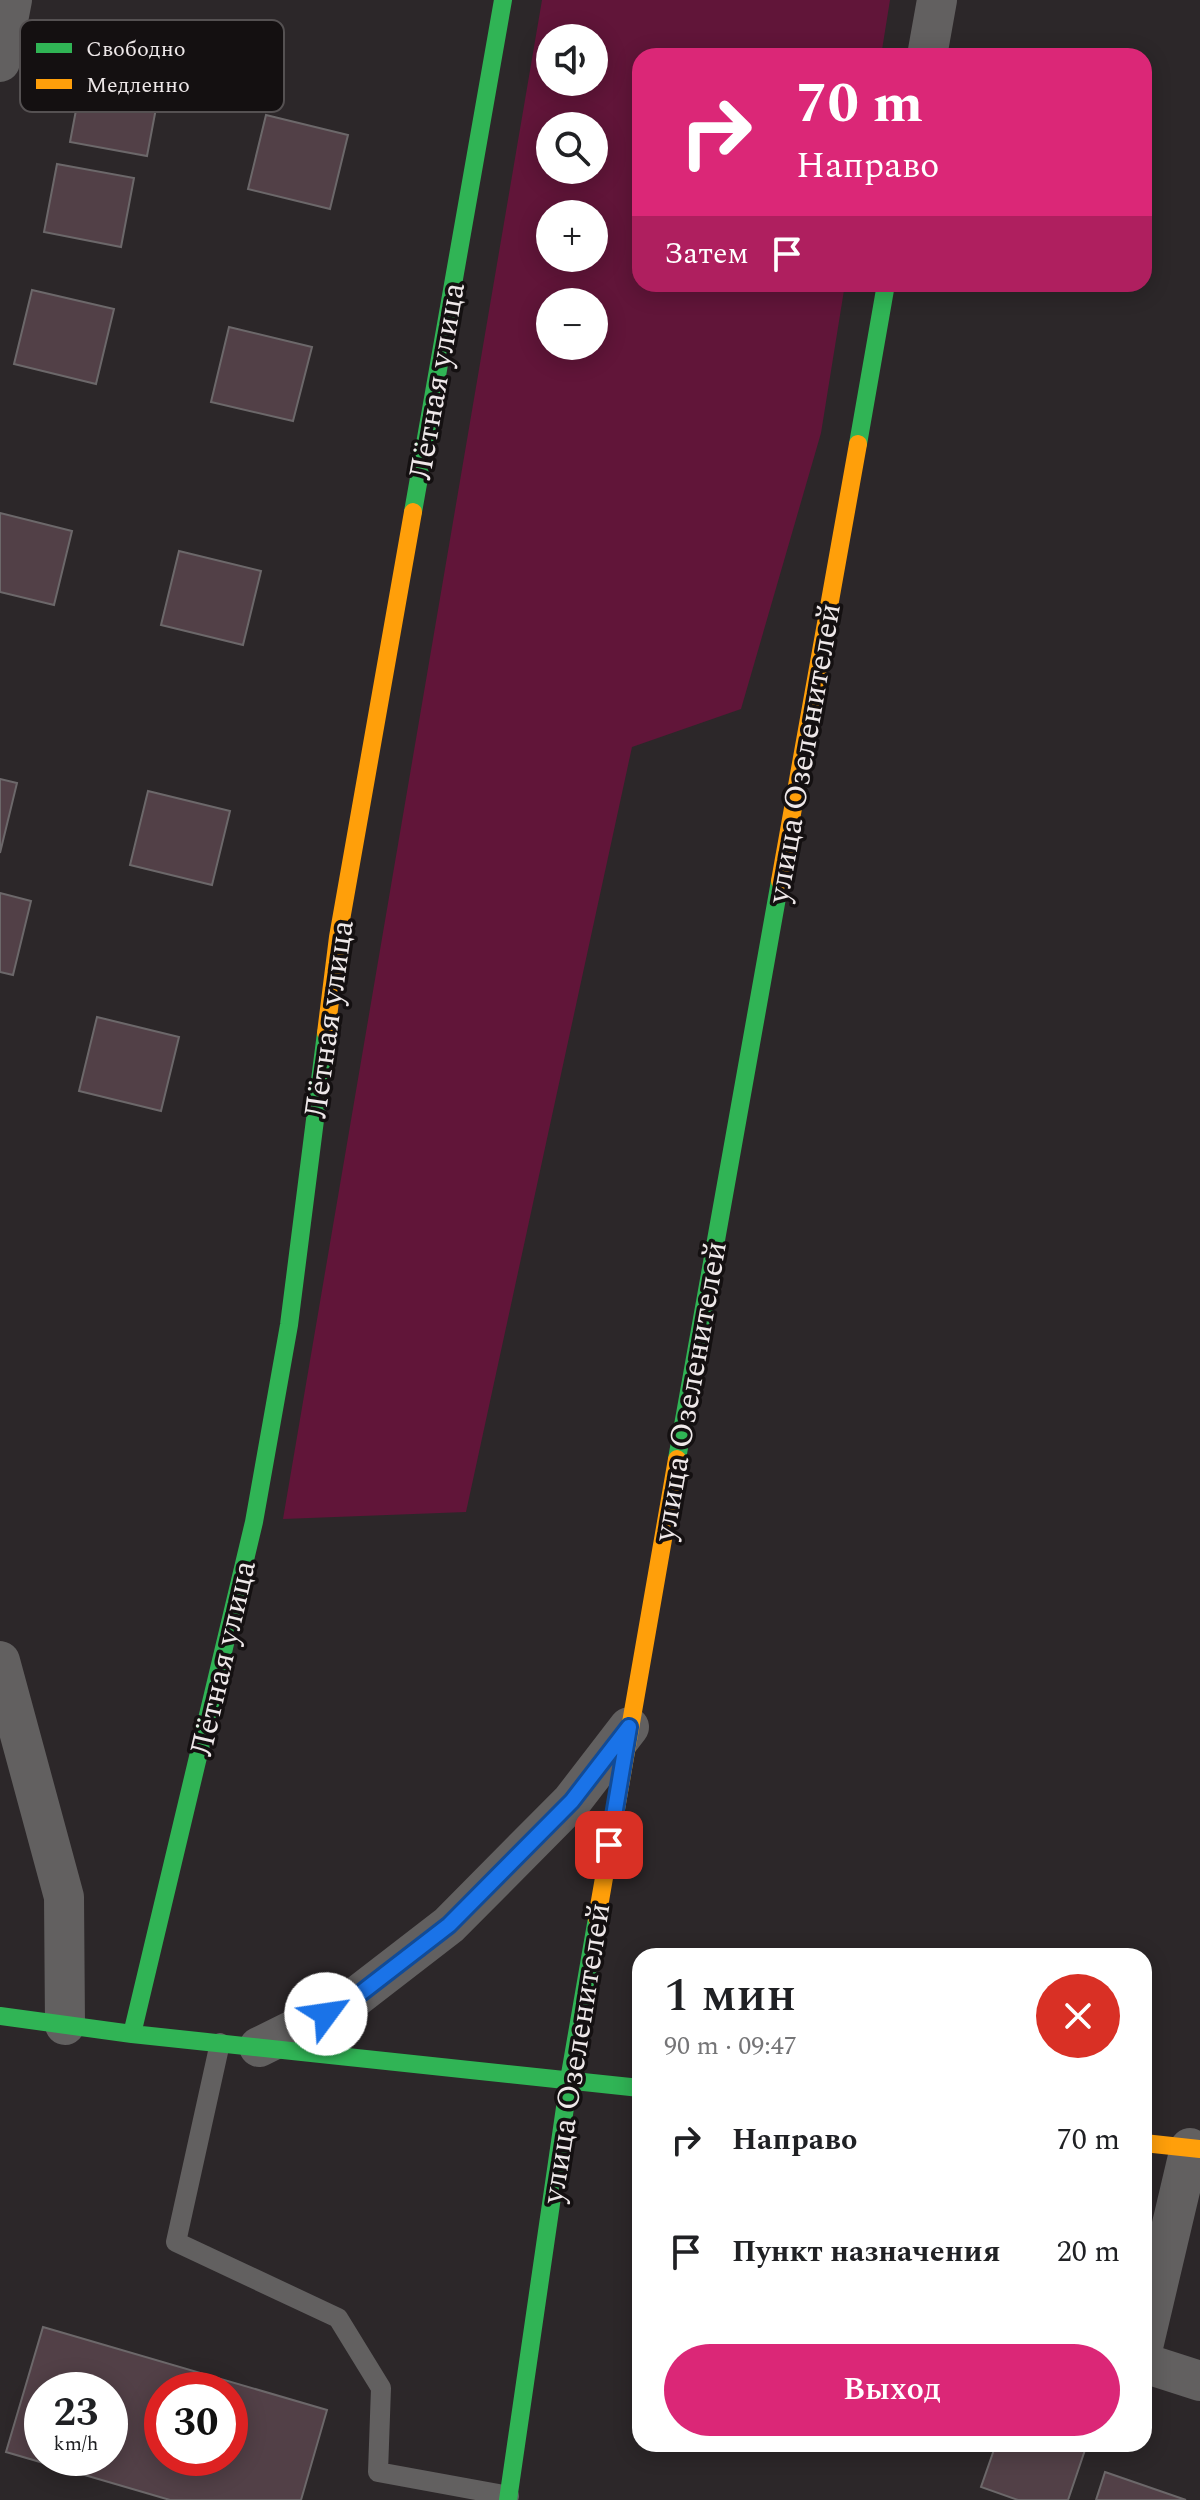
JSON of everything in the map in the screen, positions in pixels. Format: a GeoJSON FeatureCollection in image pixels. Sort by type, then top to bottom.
{"type":"FeatureCollection","features":[{"type":"Feature","properties":{"kind":"street"},"geometry":{"type":"LineString","coordinates":[[0,62],[12,0]]}},
{"type":"Feature","properties":{"kind":"street","name":"Лётная улица"},"geometry":{"type":"LineString","coordinates":[[132,2034],[254,1522],[289,1325],[338,937],[503,0]]}},
{"type":"Feature","properties":{"kind":"street"},"geometry":{"type":"LineString","coordinates":[[928,48],[937,0]]}},
{"type":"Feature","properties":{"kind":"street","name":"улица Озеленителей"},"geometry":{"type":"LineString","coordinates":[[508,2498],[569,2080],[629,1727],[885,292]]}},
{"type":"Feature","properties":{"kind":"street"},"geometry":{"type":"LineString","coordinates":[[0,1661],[64,1897],[65,2025]]}},
{"type":"Feature","properties":{"kind":"street"},"geometry":{"type":"LineString","coordinates":[[259,2047],[348,2003],[449,1925],[572,1801],[629,1727]]}},
{"type":"Feature","properties":{"kind":"street"},"geometry":{"type":"LineString","coordinates":[[0,2016],[132,2034],[632,2087]]}},
{"type":"Feature","properties":{"kind":"street"},"geometry":{"type":"LineString","coordinates":[[1152,2144],[1195,2148],[1152,2312]]}},
{"type":"Feature","properties":{"kind":"street"},"geometry":{"type":"LineString","coordinates":[[1152,2366],[1200,2381]]}},
{"type":"Feature","properties":{"kind":"lane"},"geometry":{"type":"LineString","coordinates":[[220,2043],[176,2242],[338,2318],[381,2388],[378,2472],[508,2498]]}},
{"type":"Feature","properties":{"kind":"shaded area"},"geometry":{"type":"Polygon","coordinates":[[[542,0],[890,0],[882,48],[632,48],[632,292],[844,292],[821,433],[741,709],[632,747],[466,1512],[283,1519],[536,35],[536,96],[608,96],[608,24],[538,24],[542,0]]]}},
{"type":"Feature","properties":{"kind":"building"},"geometry":{"type":"Polygon","coordinates":[[[76,112],[155,112],[147,156],[70,142],[76,112]]]}},
{"type":"Feature","properties":{"kind":"building"},"geometry":{"type":"Polygon","coordinates":[[[266,115],[348,135],[330,209],[248,189],[266,115]]]}},
{"type":"Feature","properties":{"kind":"building"},"geometry":{"type":"Polygon","coordinates":[[[57,164],[134,178],[121,247],[44,232],[57,164]]]}},
{"type":"Feature","properties":{"kind":"building"},"geometry":{"type":"Polygon","coordinates":[[[32,290],[114,309],[96,384],[14,364],[32,290]]]}},
{"type":"Feature","properties":{"kind":"building"},"geometry":{"type":"Polygon","coordinates":[[[229,327],[312,347],[293,421],[211,402],[229,327]]]}},
{"type":"Feature","properties":{"kind":"building"},"geometry":{"type":"Polygon","coordinates":[[[0,513],[72,531],[54,605],[0,592],[0,513]]]}},
{"type":"Feature","properties":{"kind":"building"},"geometry":{"type":"Polygon","coordinates":[[[179,551],[261,571],[243,645],[161,625],[179,551]]]}},
{"type":"Feature","properties":{"kind":"building"},"geometry":{"type":"Polygon","coordinates":[[[0,779],[17,783],[0,853],[0,779]]]}},
{"type":"Feature","properties":{"kind":"building"},"geometry":{"type":"Polygon","coordinates":[[[148,791],[230,811],[212,885],[130,865],[148,791]]]}},
{"type":"Feature","properties":{"kind":"building"},"geometry":{"type":"Polygon","coordinates":[[[0,893],[31,901],[13,975],[0,972],[0,893]]]}},
{"type":"Feature","properties":{"kind":"building"},"geometry":{"type":"Polygon","coordinates":[[[97,1017],[179,1037],[161,1111],[79,1091],[97,1017]]]}},
{"type":"Feature","properties":{"kind":"building"},"geometry":{"type":"Polygon","coordinates":[[[43,2327],[197,2372],[144,2372],[144,2476],[248,2476],[248,2387],[327,2410],[301,2500],[170,2500],[88,2476],[128,2476],[128,2372],[30,2372],[43,2327]]]}},
{"type":"Feature","properties":{"kind":"building"},"geometry":{"type":"Polygon","coordinates":[[[24,2391],[24,2457],[6,2452],[24,2391]]]}},
{"type":"Feature","properties":{"kind":"building"},"geometry":{"type":"Polygon","coordinates":[[[993,2452],[1084,2452],[1068,2500],[1018,2500],[981,2487],[993,2452]]]}},
{"type":"Feature","properties":{"kind":"building"},"geometry":{"type":"Polygon","coordinates":[[[1105,2472],[1186,2500],[1096,2500],[1105,2472]]]}},
{"type":"Feature","properties":{"kind":"traffic: fast"},"geometry":{"type":"LineString","coordinates":[[413,512],[503,0]]}},
{"type":"Feature","properties":{"kind":"traffic: fast"},"geometry":{"type":"LineString","coordinates":[[858,444],[885,292]]}},
{"type":"Feature","properties":{"kind":"traffic: fast"},"geometry":{"type":"LineString","coordinates":[[677,1459],[780,881]]}},
{"type":"Feature","properties":{"kind":"traffic: fast"},"geometry":{"type":"LineString","coordinates":[[132,2034],[254,1522],[289,1325],[326,1033]]}},
{"type":"Feature","properties":{"kind":"traffic: fast"},"geometry":{"type":"LineString","coordinates":[[508,2500],[569,2080],[597,1918]]}},
{"type":"Feature","properties":{"kind":"traffic: fast"},"geometry":{"type":"LineString","coordinates":[[0,2016],[132,2034],[632,2087]]}},
{"type":"Feature","properties":{"kind":"traffic: slow"},"geometry":{"type":"LineString","coordinates":[[780,881],[858,444]]}},
{"type":"Feature","properties":{"kind":"traffic: slow"},"geometry":{"type":"LineString","coordinates":[[326,1033],[338,937],[413,512]]}},
{"type":"Feature","properties":{"kind":"traffic: slow"},"geometry":{"type":"LineString","coordinates":[[597,1918],[677,1459]]}},
{"type":"Feature","properties":{"kind":"traffic: slow"},"geometry":{"type":"LineString","coordinates":[[1152,2144],[1200,2149]]}},
{"type":"Feature","properties":{"kind":"route"},"geometry":{"type":"LineString","coordinates":[[326,2014],[348,2003],[449,1925],[572,1801],[629,1727],[609,1845]]}}]}
